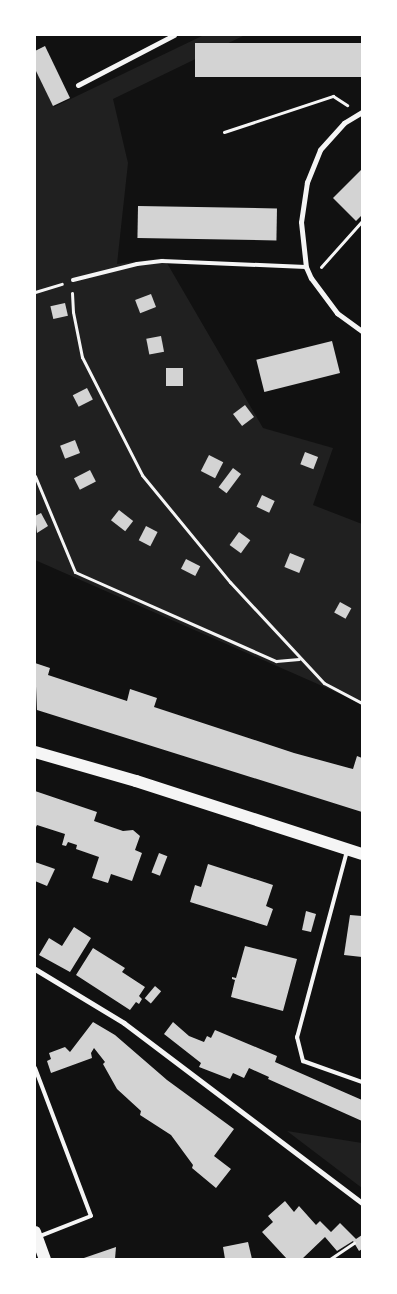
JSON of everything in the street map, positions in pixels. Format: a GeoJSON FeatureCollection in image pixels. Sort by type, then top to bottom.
{"type":"FeatureCollection","features":[{"type":"Feature","properties":{"kind":"main road"},"geometry":{"type":"LineString","coordinates":[[35,752],[136,781],[362,854]]}},
{"type":"Feature","properties":{"kind":"main road"},"geometry":{"type":"LineString","coordinates":[[36,1234],[45,1259]]}},
{"type":"Feature","properties":{"kind":"street"},"geometry":{"type":"LineString","coordinates":[[78,85],[174,35]]}},
{"type":"Feature","properties":{"kind":"street"},"geometry":{"type":"LineString","coordinates":[[361,113],[344,123],[320,150],[307,182],[301,222],[306,267],[311,278],[337,313],[362,331]]}},
{"type":"Feature","properties":{"kind":"street"},"geometry":{"type":"LineString","coordinates":[[35,969],[124,1023],[362,1203]]}},
{"type":"Feature","properties":{"kind":"lane"},"geometry":{"type":"LineString","coordinates":[[73,280],[137,264],[162,261],[306,267]]}},
{"type":"Feature","properties":{"kind":"lane"},"geometry":{"type":"LineString","coordinates":[[347,850],[297,1037],[303,1061],[362,1082]]}},
{"type":"Feature","properties":{"kind":"lane"},"geometry":{"type":"LineString","coordinates":[[35,1068],[91,1216],[36,1234]]}},
{"type":"Feature","properties":{"kind":"path"},"geometry":{"type":"LineString","coordinates":[[224,132],[333,96],[361,113]]}},
{"type":"Feature","properties":{"kind":"path"},"geometry":{"type":"LineString","coordinates":[[311,278],[362,221]]}},
{"type":"Feature","properties":{"kind":"path"},"geometry":{"type":"LineString","coordinates":[[35,292],[73,280],[73,312],[82,358],[142,475],[230,582],[300,659],[324,683],[362,703]]}},
{"type":"Feature","properties":{"kind":"path"},"geometry":{"type":"LineString","coordinates":[[35,476],[75,572],[276,661],[300,659]]}},
{"type":"Feature","properties":{"kind":"path"},"geometry":{"type":"LineString","coordinates":[[330,1259],[354,1243]]}},
{"type":"Feature","properties":{"kind":"shaded area"},"geometry":{"type":"Polygon","coordinates":[[[204,35],[245,35],[113,99],[128,163],[117,264],[164,258],[263,428],[333,448],[313,505],[362,524],[362,705],[35,560],[35,69],[54,107],[204,35]]]}},
{"type":"Feature","properties":{"kind":"shaded area"},"geometry":{"type":"Polygon","coordinates":[[[287,1131],[362,1143],[362,1188],[287,1131]]]}},
{"type":"Feature","properties":{"kind":"building"},"geometry":{"type":"Polygon","coordinates":[[[195,43],[362,43],[362,77],[195,77],[195,43]]]}},
{"type":"Feature","properties":{"kind":"building"},"geometry":{"type":"Polygon","coordinates":[[[45,46],[70,98],[53,106],[35,69],[35,51],[45,46]]]}},
{"type":"Feature","properties":{"kind":"building"},"geometry":{"type":"Polygon","coordinates":[[[362,169],[362,215],[356,221],[333,198],[362,169]]]}},
{"type":"Feature","properties":{"kind":"building"},"geometry":{"type":"Polygon","coordinates":[[[138,206],[277,208],[276,240],[137,238],[138,206]]]}},
{"type":"Feature","properties":{"kind":"building"},"geometry":{"type":"Polygon","coordinates":[[[151,294],[156,307],[140,313],[135,300],[151,294]]]}},
{"type":"Feature","properties":{"kind":"building"},"geometry":{"type":"Polygon","coordinates":[[[65,303],[68,316],[53,319],[50,306],[65,303]]]}},
{"type":"Feature","properties":{"kind":"building"},"geometry":{"type":"Polygon","coordinates":[[[161,336],[164,352],[149,355],[146,339],[161,336]]]}},
{"type":"Feature","properties":{"kind":"building"},"geometry":{"type":"Polygon","coordinates":[[[332,341],[340,373],[264,392],[256,360],[332,341]]]}},
{"type":"Feature","properties":{"kind":"building"},"geometry":{"type":"Polygon","coordinates":[[[166,368],[183,368],[183,386],[166,386],[166,368]]]}},
{"type":"Feature","properties":{"kind":"building"},"geometry":{"type":"Polygon","coordinates":[[[87,388],[93,400],[79,407],[73,395],[87,388]]]}},
{"type":"Feature","properties":{"kind":"building"},"geometry":{"type":"Polygon","coordinates":[[[245,405],[254,417],[242,426],[233,414],[245,405]]]}},
{"type":"Feature","properties":{"kind":"building"},"geometry":{"type":"Polygon","coordinates":[[[75,440],[80,453],[65,459],[60,446],[75,440]]]}},
{"type":"Feature","properties":{"kind":"building"},"geometry":{"type":"Polygon","coordinates":[[[305,452],[318,457],[313,469],[300,464],[305,452]]]}},
{"type":"Feature","properties":{"kind":"building"},"geometry":{"type":"Polygon","coordinates":[[[209,455],[223,462],[215,478],[201,471],[209,455]]]}},
{"type":"Feature","properties":{"kind":"building"},"geometry":{"type":"Polygon","coordinates":[[[233,468],[241,474],[227,493],[219,487],[233,468]]]}},
{"type":"Feature","properties":{"kind":"building"},"geometry":{"type":"Polygon","coordinates":[[[90,470],[96,482],[80,490],[74,478],[90,470]]]}},
{"type":"Feature","properties":{"kind":"building"},"geometry":{"type":"Polygon","coordinates":[[[262,495],[275,501],[269,513],[257,507],[262,495]]]}},
{"type":"Feature","properties":{"kind":"building"},"geometry":{"type":"Polygon","coordinates":[[[119,510],[133,521],[125,531],[111,520],[119,510]]]}},
{"type":"Feature","properties":{"kind":"building"},"geometry":{"type":"Polygon","coordinates":[[[41,513],[48,526],[37,533],[35,516],[41,513]]]}},
{"type":"Feature","properties":{"kind":"building"},"geometry":{"type":"Polygon","coordinates":[[[146,526],[158,532],[150,546],[139,540],[146,526]]]}},
{"type":"Feature","properties":{"kind":"building"},"geometry":{"type":"Polygon","coordinates":[[[239,532],[250,540],[241,553],[230,545],[239,532]]]}},
{"type":"Feature","properties":{"kind":"building"},"geometry":{"type":"Polygon","coordinates":[[[290,553],[305,559],[299,573],[284,567],[290,553]]]}},
{"type":"Feature","properties":{"kind":"building"},"geometry":{"type":"Polygon","coordinates":[[[186,559],[200,566],[195,576],[181,569],[186,559]]]}},
{"type":"Feature","properties":{"kind":"building"},"geometry":{"type":"Polygon","coordinates":[[[340,602],[351,608],[346,619],[334,612],[340,602]]]}},
{"type":"Feature","properties":{"kind":"building"},"geometry":{"type":"Polygon","coordinates":[[[35,663],[50,668],[48,675],[127,701],[130,689],[157,698],[154,707],[294,753],[353,769],[357,756],[362,758],[362,812],[37,710],[35,663]]]}},
{"type":"Feature","properties":{"kind":"building"},"geometry":{"type":"Polygon","coordinates":[[[35,791],[97,812],[94,821],[123,831],[133,830],[140,836],[135,850],[142,853],[132,881],[111,874],[108,883],[92,878],[99,857],[76,849],[77,845],[68,842],[66,846],[62,845],[65,834],[37,825],[35,829],[35,791]]]}},
{"type":"Feature","properties":{"kind":"building"},"geometry":{"type":"Polygon","coordinates":[[[159,853],[167,856],[160,876],[151,873],[159,853]]]}},
{"type":"Feature","properties":{"kind":"building"},"geometry":{"type":"Polygon","coordinates":[[[35,862],[55,869],[47,886],[35,881],[35,862]]]}},
{"type":"Feature","properties":{"kind":"building"},"geometry":{"type":"Polygon","coordinates":[[[208,864],[273,885],[266,906],[273,909],[267,926],[190,902],[195,885],[201,887],[208,864]]]}},
{"type":"Feature","properties":{"kind":"building"},"geometry":{"type":"Polygon","coordinates":[[[306,911],[316,914],[311,932],[302,930],[306,911]]]}},
{"type":"Feature","properties":{"kind":"building"},"geometry":{"type":"Polygon","coordinates":[[[350,915],[362,916],[362,957],[344,955],[350,915]]]}},
{"type":"Feature","properties":{"kind":"building"},"geometry":{"type":"Polygon","coordinates":[[[74,927],[91,938],[70,972],[39,955],[49,938],[62,946],[74,927]]]}},
{"type":"Feature","properties":{"kind":"building"},"geometry":{"type":"Polygon","coordinates":[[[245,946],[297,959],[283,1011],[231,997],[235,980],[232,977],[236,978],[245,946]]]}},
{"type":"Feature","properties":{"kind":"building"},"geometry":{"type":"Polygon","coordinates":[[[93,948],[125,968],[122,972],[145,987],[139,996],[142,999],[139,1004],[136,1002],[130,1010],[76,975],[93,948]]]}},
{"type":"Feature","properties":{"kind":"building"},"geometry":{"type":"Polygon","coordinates":[[[155,986],[161,991],[151,1003],[145,998],[155,986]]]}},
{"type":"Feature","properties":{"kind":"building"},"geometry":{"type":"Polygon","coordinates":[[[93,1022],[115,1035],[167,1080],[234,1129],[214,1156],[231,1169],[216,1188],[192,1168],[193,1165],[171,1135],[140,1115],[141,1111],[117,1089],[103,1064],[105,1062],[94,1048],[91,1053],[92,1058],[51,1073],[47,1061],[51,1059],[49,1053],[65,1047],[70,1052],[93,1022]]]}},
{"type":"Feature","properties":{"kind":"building"},"geometry":{"type":"Polygon","coordinates":[[[173,1022],[189,1036],[204,1042],[207,1036],[211,1038],[215,1030],[277,1056],[275,1062],[362,1100],[362,1121],[268,1079],[269,1077],[249,1068],[244,1078],[233,1073],[230,1079],[199,1067],[201,1063],[164,1034],[173,1022]]]}},
{"type":"Feature","properties":{"kind":"building"},"geometry":{"type":"Polygon","coordinates":[[[285,1201],[294,1212],[299,1206],[316,1225],[320,1221],[331,1232],[340,1223],[356,1239],[362,1235],[362,1249],[359,1251],[353,1241],[337,1251],[325,1237],[302,1259],[287,1259],[262,1232],[273,1222],[268,1216],[285,1201]]]}},
{"type":"Feature","properties":{"kind":"building"},"geometry":{"type":"Polygon","coordinates":[[[248,1242],[252,1259],[225,1259],[223,1247],[248,1242]]]}},
{"type":"Feature","properties":{"kind":"building"},"geometry":{"type":"Polygon","coordinates":[[[116,1247],[115,1259],[81,1259],[116,1247]]]}}]}
